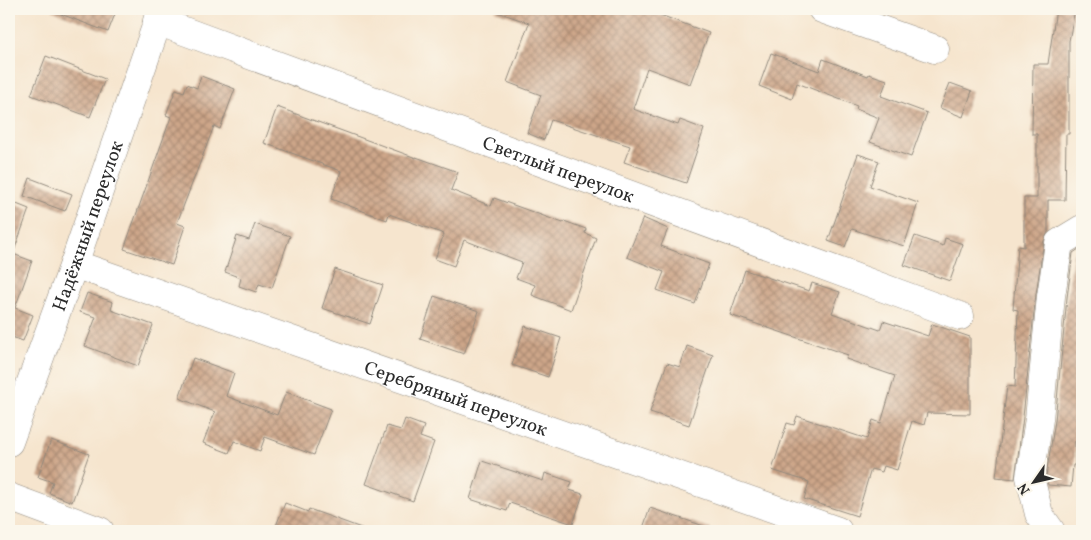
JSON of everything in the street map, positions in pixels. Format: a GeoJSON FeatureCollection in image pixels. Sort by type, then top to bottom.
{"type":"FeatureCollection","features":[{"type":"Feature","properties":{"kind":"street"},"geometry":{"type":"LineString","coordinates":[[822,9],[935,49]]}},
{"type":"Feature","properties":{"kind":"street","name":"Надёжный переулок"},"geometry":{"type":"LineString","coordinates":[[9,442],[74,264],[160,15]]}},
{"type":"Feature","properties":{"kind":"street","name":"Светлый переулок"},"geometry":{"type":"LineString","coordinates":[[160,15],[960,316]]}},
{"type":"Feature","properties":{"kind":"street"},"geometry":{"type":"LineString","coordinates":[[1051,531],[1039,514],[1030,477],[1039,419],[1051,296],[1059,243],[1082,229]]}},
{"type":"Feature","properties":{"kind":"street","name":"Серебряный переулок"},"geometry":{"type":"LineString","coordinates":[[74,264],[838,531]]}},
{"type":"Feature","properties":{"kind":"street"},"geometry":{"type":"LineString","coordinates":[[9,497],[100,531]]}},
{"type":"Feature","properties":{"kind":"building"},"geometry":{"type":"Polygon","coordinates":[[[53,9],[117,9],[108,32],[53,11],[53,9]]]}},
{"type":"Feature","properties":{"kind":"building"},"geometry":{"type":"Polygon","coordinates":[[[496,9],[644,9],[709,33],[690,84],[647,68],[633,109],[678,125],[680,120],[704,129],[686,183],[624,162],[630,146],[551,120],[544,140],[527,133],[541,95],[507,82],[529,23],[495,11],[496,9]]]}},
{"type":"Feature","properties":{"kind":"building"},"geometry":{"type":"Polygon","coordinates":[[[1056,9],[1075,9],[1069,41],[1069,134],[1066,134],[1065,200],[1048,200],[1048,232],[1044,241],[1036,294],[1015,479],[996,477],[1007,386],[1015,387],[1018,310],[1013,309],[1018,246],[1024,247],[1024,198],[1037,198],[1037,134],[1032,134],[1033,64],[1048,64],[1056,9]]]}},
{"type":"Feature","properties":{"kind":"building"},"geometry":{"type":"Polygon","coordinates":[[[771,53],[819,71],[823,59],[868,76],[869,74],[887,80],[881,96],[927,113],[911,157],[870,142],[879,118],[856,109],[857,106],[797,83],[792,99],[759,86],[771,53]]]}},
{"type":"Feature","properties":{"kind":"building"},"geometry":{"type":"Polygon","coordinates":[[[46,56],[105,79],[90,117],[31,95],[46,56]]]}},
{"type":"Feature","properties":{"kind":"building"},"geometry":{"type":"Polygon","coordinates":[[[201,76],[235,89],[220,129],[214,126],[177,223],[185,226],[172,265],[124,249],[171,117],[166,115],[176,89],[184,92],[187,84],[197,88],[201,76]]]}},
{"type":"Feature","properties":{"kind":"building"},"geometry":{"type":"Polygon","coordinates":[[[950,83],[972,91],[963,117],[940,108],[950,83]]]}},
{"type":"Feature","properties":{"kind":"building"},"geometry":{"type":"Polygon","coordinates":[[[277,107],[458,172],[451,190],[491,206],[494,198],[563,223],[564,221],[586,229],[585,233],[596,238],[571,310],[532,295],[535,285],[516,278],[522,262],[464,240],[454,266],[435,259],[444,234],[389,214],[387,220],[331,199],[341,171],[264,143],[277,107]]]}},
{"type":"Feature","properties":{"kind":"building"},"geometry":{"type":"Polygon","coordinates":[[[858,154],[879,161],[870,186],[918,203],[904,246],[852,229],[845,247],[828,241],[858,154]]]}},
{"type":"Feature","properties":{"kind":"building"},"geometry":{"type":"Polygon","coordinates":[[[30,178],[72,194],[65,211],[24,196],[30,178]]]}},
{"type":"Feature","properties":{"kind":"building"},"geometry":{"type":"Polygon","coordinates":[[[9,201],[29,209],[13,254],[32,261],[15,308],[33,315],[23,341],[9,336],[9,201]]]}},
{"type":"Feature","properties":{"kind":"building"},"geometry":{"type":"Polygon","coordinates":[[[643,218],[668,229],[661,246],[709,264],[695,304],[657,290],[664,272],[627,257],[643,218]]]}},
{"type":"Feature","properties":{"kind":"building"},"geometry":{"type":"Polygon","coordinates":[[[255,224],[290,236],[272,288],[259,284],[256,292],[239,286],[241,278],[225,272],[237,236],[249,240],[255,224]]]}},
{"type":"Feature","properties":{"kind":"building"},"geometry":{"type":"Polygon","coordinates":[[[915,236],[943,246],[945,238],[963,244],[950,281],[904,265],[915,236]]]}},
{"type":"Feature","properties":{"kind":"building"},"geometry":{"type":"Polygon","coordinates":[[[1082,249],[1080,441],[1075,441],[1075,465],[1073,465],[1071,487],[1048,485],[1046,476],[1055,421],[1073,253],[1082,249]]]}},
{"type":"Feature","properties":{"kind":"building"},"geometry":{"type":"Polygon","coordinates":[[[335,269],[383,285],[370,324],[322,308],[335,269]]]}},
{"type":"Feature","properties":{"kind":"building"},"geometry":{"type":"Polygon","coordinates":[[[745,270],[809,291],[812,283],[840,292],[832,313],[880,330],[883,321],[928,336],[932,324],[970,337],[970,414],[927,413],[924,425],[912,421],[897,470],[884,466],[882,472],[871,469],[857,516],[804,499],[809,482],[772,470],[787,423],[794,425],[797,416],[867,439],[873,420],[881,423],[895,376],[846,359],[848,355],[730,315],[745,270]]]}},
{"type":"Feature","properties":{"kind":"building"},"geometry":{"type":"Polygon","coordinates":[[[87,293],[113,302],[111,310],[153,325],[138,366],[85,346],[96,317],[80,312],[87,293]]]}},
{"type":"Feature","properties":{"kind":"building"},"geometry":{"type":"Polygon","coordinates":[[[434,296],[479,311],[464,354],[420,339],[434,296]]]}},
{"type":"Feature","properties":{"kind":"building"},"geometry":{"type":"Polygon","coordinates":[[[525,326],[561,338],[548,377],[512,365],[525,326]]]}},
{"type":"Feature","properties":{"kind":"building"},"geometry":{"type":"Polygon","coordinates":[[[687,346],[713,355],[689,425],[650,412],[667,363],[680,367],[687,346]]]}},
{"type":"Feature","properties":{"kind":"building"},"geometry":{"type":"Polygon","coordinates":[[[193,358],[234,373],[226,396],[277,415],[286,392],[331,409],[314,455],[265,437],[260,451],[234,441],[229,453],[203,443],[215,412],[179,398],[193,358]]]}},
{"type":"Feature","properties":{"kind":"building"},"geometry":{"type":"Polygon","coordinates":[[[405,419],[424,426],[420,437],[434,442],[413,501],[366,484],[387,426],[401,430],[405,419]]]}},
{"type":"Feature","properties":{"kind":"building"},"geometry":{"type":"Polygon","coordinates":[[[51,440],[89,454],[72,502],[49,493],[53,482],[38,477],[51,440]]]}},
{"type":"Feature","properties":{"kind":"building"},"geometry":{"type":"Polygon","coordinates":[[[482,461],[543,481],[545,473],[572,482],[569,490],[583,494],[573,524],[510,503],[507,511],[470,499],[482,461]]]}},
{"type":"Feature","properties":{"kind":"building"},"geometry":{"type":"Polygon","coordinates":[[[285,503],[308,512],[309,509],[364,529],[363,531],[274,531],[285,503]]]}},
{"type":"Feature","properties":{"kind":"building"},"geometry":{"type":"Polygon","coordinates":[[[650,508],[710,528],[710,531],[642,531],[650,508]]]}}]}
